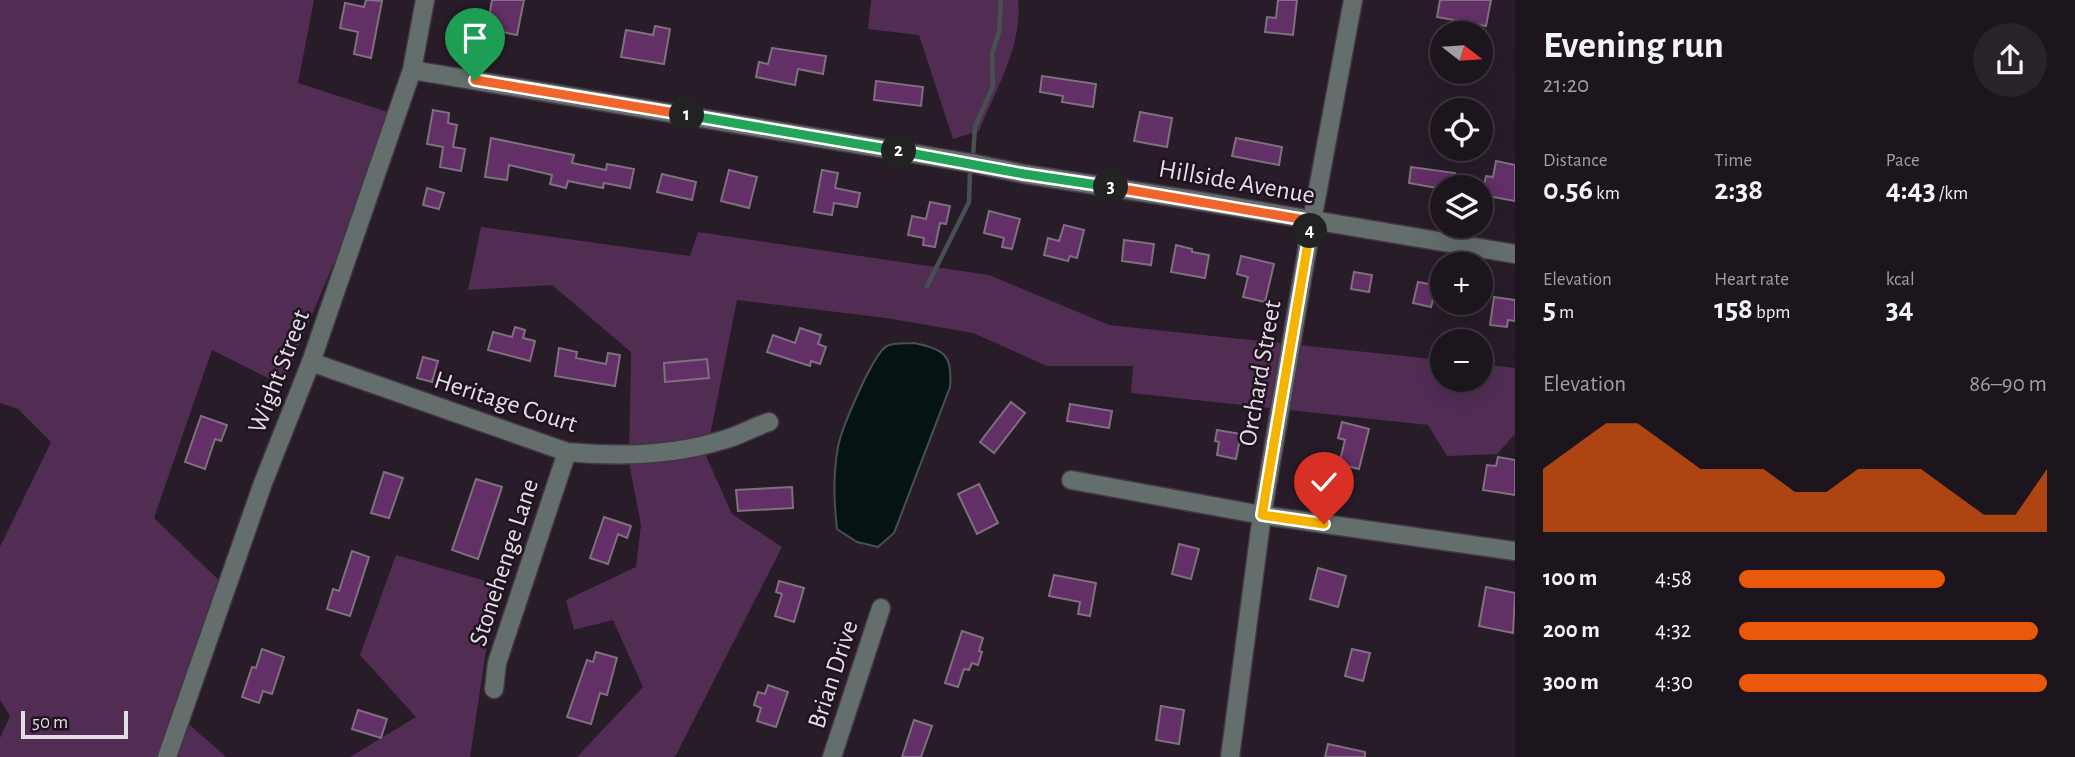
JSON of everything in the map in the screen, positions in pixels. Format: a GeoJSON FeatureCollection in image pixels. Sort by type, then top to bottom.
{"type":"FeatureCollection","features":[{"type":"Feature","properties":{"kind":"street","name":"Wight Street"},"geometry":{"type":"LineString","coordinates":[[167,757],[263,483],[311,362],[412,70],[425,0]]}},
{"type":"Feature","properties":{"kind":"street","name":"Orchard Street"},"geometry":{"type":"LineString","coordinates":[[1230,757],[1262,515],[1353,0]]}},
{"type":"Feature","properties":{"kind":"street","name":"Hillside Avenue"},"geometry":{"type":"LineString","coordinates":[[412,70],[1515,254]]}},
{"type":"Feature","properties":{"kind":"street","name":"Heritage Court"},"geometry":{"type":"LineString","coordinates":[[311,362],[567,452],[606,456],[680,451],[726,440],[769,422]]}},
{"type":"Feature","properties":{"kind":"street","name":"Stonehenge Lane"},"geometry":{"type":"LineString","coordinates":[[494,689],[497,663],[567,452]]}},
{"type":"Feature","properties":{"kind":"street"},"geometry":{"type":"LineString","coordinates":[[1071,480],[1262,515],[1515,551]]}},
{"type":"Feature","properties":{"kind":"street","name":"Brian Drive"},"geometry":{"type":"LineString","coordinates":[[832,757],[881,608]]}},
{"type":"Feature","properties":{"kind":"shaded area"},"geometry":{"type":"Polygon","coordinates":[[[0,0],[314,0],[298,83],[394,114],[388,136],[282,385],[212,350],[154,518],[225,586],[177,714],[226,757],[0,757],[0,738],[10,716],[0,700],[0,547],[51,442],[18,409],[0,403],[0,0]]]}},
{"type":"Feature","properties":{"kind":"shaded area"},"geometry":{"type":"Polygon","coordinates":[[[871,0],[1018,0],[1012,51],[979,131],[953,139],[919,35],[868,29],[871,0]]]}},
{"type":"Feature","properties":{"kind":"shaded area"},"geometry":{"type":"Polygon","coordinates":[[[481,227],[690,256],[698,232],[989,275],[1109,325],[1430,359],[1430,392],[1493,392],[1493,365],[1515,368],[1515,434],[1497,454],[1447,456],[1428,425],[1131,393],[1133,366],[1047,366],[973,333],[886,318],[737,300],[706,456],[732,514],[782,547],[675,757],[577,757],[643,687],[613,620],[574,630],[566,600],[636,567],[641,525],[629,463],[631,352],[552,285],[468,290],[481,227]]]}},
{"type":"Feature","properties":{"kind":"shaded area"},"geometry":{"type":"Polygon","coordinates":[[[914,343],[933,348],[944,355],[950,367],[950,387],[894,533],[878,547],[857,542],[837,529],[834,488],[838,447],[858,393],[881,352],[890,345],[914,343]]]}},
{"type":"Feature","properties":{"kind":"shaded area"},"geometry":{"type":"Polygon","coordinates":[[[396,555],[496,584],[470,757],[350,757],[416,717],[360,655],[396,555]]]}},
{"type":"Feature","properties":{"kind":"building"},"geometry":{"type":"Polygon","coordinates":[[[366,0],[382,1],[371,58],[354,54],[358,32],[340,28],[345,3],[364,7],[366,0]]]}},
{"type":"Feature","properties":{"kind":"building"},"geometry":{"type":"Polygon","coordinates":[[[492,0],[524,0],[517,35],[487,29],[492,0]]]}},
{"type":"Feature","properties":{"kind":"building"},"geometry":{"type":"Polygon","coordinates":[[[1278,0],[1297,0],[1293,35],[1265,32],[1267,17],[1276,18],[1278,0]]]}},
{"type":"Feature","properties":{"kind":"building"},"geometry":{"type":"Polygon","coordinates":[[[1440,0],[1491,0],[1487,21],[1459,21],[1437,17],[1440,0]]]}},
{"type":"Feature","properties":{"kind":"building"},"geometry":{"type":"Polygon","coordinates":[[[655,26],[670,29],[664,64],[621,57],[626,30],[653,35],[655,26]]]}},
{"type":"Feature","properties":{"kind":"building"},"geometry":{"type":"Polygon","coordinates":[[[772,48],[826,56],[823,74],[798,69],[795,85],[756,77],[759,62],[768,64],[772,48]]]}},
{"type":"Feature","properties":{"kind":"building"},"geometry":{"type":"Polygon","coordinates":[[[1042,76],[1096,84],[1093,107],[1062,102],[1063,96],[1040,92],[1042,76]]]}},
{"type":"Feature","properties":{"kind":"building"},"geometry":{"type":"Polygon","coordinates":[[[876,81],[923,87],[921,106],[874,100],[876,81]]]}},
{"type":"Feature","properties":{"kind":"building"},"geometry":{"type":"Polygon","coordinates":[[[433,110],[449,113],[448,123],[457,125],[453,147],[465,149],[461,171],[440,167],[443,147],[427,144],[433,110]]]}},
{"type":"Feature","properties":{"kind":"building"},"geometry":{"type":"Polygon","coordinates":[[[1140,112],[1172,118],[1167,147],[1134,141],[1140,112]]]}},
{"type":"Feature","properties":{"kind":"building"},"geometry":{"type":"Polygon","coordinates":[[[491,138],[574,155],[572,163],[606,170],[607,164],[634,169],[630,188],[604,183],[603,188],[568,181],[566,188],[550,184],[552,175],[509,165],[507,180],[485,177],[491,138]]]}},
{"type":"Feature","properties":{"kind":"building"},"geometry":{"type":"Polygon","coordinates":[[[1236,138],[1282,147],[1279,165],[1232,156],[1236,138]]]}},
{"type":"Feature","properties":{"kind":"building"},"geometry":{"type":"Polygon","coordinates":[[[1496,161],[1515,165],[1515,201],[1493,197],[1496,161]]]}},
{"type":"Feature","properties":{"kind":"building"},"geometry":{"type":"Polygon","coordinates":[[[1411,167],[1455,173],[1430,175],[1430,187],[1409,183],[1411,167]]]}},
{"type":"Feature","properties":{"kind":"building"},"geometry":{"type":"Polygon","coordinates":[[[729,170],[757,177],[749,208],[721,201],[729,170]]]}},
{"type":"Feature","properties":{"kind":"building"},"geometry":{"type":"Polygon","coordinates":[[[822,170],[838,173],[835,188],[860,193],[857,207],[834,203],[832,215],[814,212],[822,170]]]}},
{"type":"Feature","properties":{"kind":"building"},"geometry":{"type":"Polygon","coordinates":[[[662,174],[696,182],[692,200],[657,192],[662,174]]]}},
{"type":"Feature","properties":{"kind":"building"},"geometry":{"type":"Polygon","coordinates":[[[427,188],[444,193],[439,209],[423,205],[427,188]]]}},
{"type":"Feature","properties":{"kind":"building"},"geometry":{"type":"Polygon","coordinates":[[[930,202],[950,206],[946,224],[940,223],[935,247],[923,245],[924,238],[908,235],[912,216],[926,219],[930,202]]]}},
{"type":"Feature","properties":{"kind":"building"},"geometry":{"type":"Polygon","coordinates":[[[989,211],[1020,219],[1012,249],[1002,247],[1004,238],[984,233],[989,211]]]}},
{"type":"Feature","properties":{"kind":"building"},"geometry":{"type":"Polygon","coordinates":[[[1064,225],[1084,230],[1077,258],[1070,256],[1068,261],[1044,255],[1048,238],[1059,241],[1064,225]]]}},
{"type":"Feature","properties":{"kind":"building"},"geometry":{"type":"Polygon","coordinates":[[[1124,240],[1154,244],[1151,265],[1122,261],[1124,240]]]}},
{"type":"Feature","properties":{"kind":"building"},"geometry":{"type":"Polygon","coordinates":[[[1176,245],[1209,255],[1205,278],[1171,272],[1176,245]]]}},
{"type":"Feature","properties":{"kind":"building"},"geometry":{"type":"Polygon","coordinates":[[[1241,256],[1274,264],[1265,302],[1243,297],[1248,277],[1237,274],[1241,256]]]}},
{"type":"Feature","properties":{"kind":"building"},"geometry":{"type":"Polygon","coordinates":[[[1354,272],[1372,275],[1369,292],[1351,289],[1354,272]]]}},
{"type":"Feature","properties":{"kind":"building"},"geometry":{"type":"Polygon","coordinates":[[[1430,277],[1430,307],[1413,303],[1418,282],[1429,284],[1430,277]]]}},
{"type":"Feature","properties":{"kind":"building"},"geometry":{"type":"Polygon","coordinates":[[[1494,297],[1515,300],[1515,321],[1508,320],[1507,327],[1490,325],[1494,297]]]}},
{"type":"Feature","properties":{"kind":"building"},"geometry":{"type":"Polygon","coordinates":[[[515,327],[525,330],[523,338],[535,341],[530,361],[488,350],[493,332],[512,337],[515,327]]]}},
{"type":"Feature","properties":{"kind":"building"},"geometry":{"type":"Polygon","coordinates":[[[800,328],[821,335],[818,344],[826,347],[820,364],[811,361],[810,366],[767,352],[773,335],[795,343],[800,328]]]}},
{"type":"Feature","properties":{"kind":"building"},"geometry":{"type":"Polygon","coordinates":[[[559,348],[577,352],[576,358],[606,364],[608,353],[620,355],[615,386],[555,376],[559,348]]]}},
{"type":"Feature","properties":{"kind":"building"},"geometry":{"type":"Polygon","coordinates":[[[423,357],[438,361],[432,382],[417,378],[423,357]]]}},
{"type":"Feature","properties":{"kind":"building"},"geometry":{"type":"Polygon","coordinates":[[[707,359],[709,378],[665,382],[664,363],[707,359]]]}},
{"type":"Feature","properties":{"kind":"building"},"geometry":{"type":"Polygon","coordinates":[[[1011,402],[1025,413],[994,453],[980,442],[1011,402]]]}},
{"type":"Feature","properties":{"kind":"building"},"geometry":{"type":"Polygon","coordinates":[[[1070,404],[1112,411],[1109,428],[1067,421],[1070,404]]]}},
{"type":"Feature","properties":{"kind":"building"},"geometry":{"type":"Polygon","coordinates":[[[201,416],[227,425],[221,441],[215,439],[205,469],[185,462],[201,416]]]}},
{"type":"Feature","properties":{"kind":"building"},"geometry":{"type":"Polygon","coordinates":[[[1342,422],[1369,429],[1359,469],[1339,464],[1345,440],[1338,438],[1342,422]]]}},
{"type":"Feature","properties":{"kind":"building"},"geometry":{"type":"Polygon","coordinates":[[[1217,430],[1241,434],[1236,459],[1217,455],[1217,430]]]}},
{"type":"Feature","properties":{"kind":"building"},"geometry":{"type":"Polygon","coordinates":[[[1498,457],[1515,460],[1515,495],[1483,490],[1487,465],[1496,466],[1498,457]]]}},
{"type":"Feature","properties":{"kind":"building"},"geometry":{"type":"Polygon","coordinates":[[[384,472],[403,478],[389,518],[371,513],[384,472]]]}},
{"type":"Feature","properties":{"kind":"building"},"geometry":{"type":"Polygon","coordinates":[[[476,479],[502,487],[478,559],[452,550],[476,479]]]}},
{"type":"Feature","properties":{"kind":"building"},"geometry":{"type":"Polygon","coordinates":[[[979,484],[998,523],[977,534],[958,494],[979,484]]]}},
{"type":"Feature","properties":{"kind":"building"},"geometry":{"type":"Polygon","coordinates":[[[792,487],[793,508],[738,511],[736,490],[792,487]]]}},
{"type":"Feature","properties":{"kind":"building"},"geometry":{"type":"Polygon","coordinates":[[[604,517],[631,526],[627,538],[618,534],[608,564],[590,558],[604,517]]]}},
{"type":"Feature","properties":{"kind":"building"},"geometry":{"type":"Polygon","coordinates":[[[1179,544],[1199,549],[1191,579],[1172,574],[1179,544]]]}},
{"type":"Feature","properties":{"kind":"building"},"geometry":{"type":"Polygon","coordinates":[[[352,551],[369,557],[350,616],[327,609],[333,589],[339,591],[352,551]]]}},
{"type":"Feature","properties":{"kind":"building"},"geometry":{"type":"Polygon","coordinates":[[[1318,568],[1346,576],[1338,607],[1310,599],[1318,568]]]}},
{"type":"Feature","properties":{"kind":"building"},"geometry":{"type":"Polygon","coordinates":[[[1054,575],[1096,583],[1090,616],[1078,614],[1080,602],[1049,596],[1054,575]]]}},
{"type":"Feature","properties":{"kind":"building"},"geometry":{"type":"Polygon","coordinates":[[[779,581],[804,588],[794,622],[775,616],[782,594],[776,592],[779,581]]]}},
{"type":"Feature","properties":{"kind":"building"},"geometry":{"type":"Polygon","coordinates":[[[1486,587],[1515,593],[1513,633],[1479,626],[1486,587]]]}},
{"type":"Feature","properties":{"kind":"building"},"geometry":{"type":"Polygon","coordinates":[[[962,631],[983,638],[979,651],[982,652],[978,665],[972,663],[969,670],[964,669],[958,687],[945,683],[962,631]]]}},
{"type":"Feature","properties":{"kind":"building"},"geometry":{"type":"Polygon","coordinates":[[[262,649],[284,657],[272,694],[263,691],[259,703],[242,697],[252,667],[256,668],[262,649]]]}},
{"type":"Feature","properties":{"kind":"building"},"geometry":{"type":"Polygon","coordinates":[[[1352,649],[1370,653],[1363,681],[1345,676],[1352,649]]]}},
{"type":"Feature","properties":{"kind":"building"},"geometry":{"type":"Polygon","coordinates":[[[596,652],[617,658],[607,695],[600,693],[591,724],[567,717],[587,660],[593,662],[596,652]]]}},
{"type":"Feature","properties":{"kind":"building"},"geometry":{"type":"Polygon","coordinates":[[[768,685],[788,692],[776,727],[757,721],[761,708],[754,705],[758,692],[765,694],[768,685]]]}},
{"type":"Feature","properties":{"kind":"building"},"geometry":{"type":"Polygon","coordinates":[[[1161,706],[1184,710],[1179,744],[1156,740],[1161,706]]]}},
{"type":"Feature","properties":{"kind":"building"},"geometry":{"type":"Polygon","coordinates":[[[358,710],[387,719],[381,738],[352,729],[358,710]]]}},
{"type":"Feature","properties":{"kind":"building"},"geometry":{"type":"Polygon","coordinates":[[[914,720],[932,726],[921,757],[902,757],[914,720]]]}},
{"type":"Feature","properties":{"kind":"building"},"geometry":{"type":"Polygon","coordinates":[[[1328,744],[1365,752],[1365,757],[1325,757],[1328,744]]]}},
{"type":"Feature","properties":{"kind":"waterway"},"geometry":{"type":"LineString","coordinates":[[973,156],[975,127],[993,86],[992,54],[999,32],[1001,0]]}},
{"type":"Feature","properties":{"kind":"waterway"},"geometry":{"type":"LineString","coordinates":[[927,286],[969,202],[970,171]]}},
{"type":"Feature","properties":{"kind":"route"},"geometry":{"type":"LineString","coordinates":[[475,80],[1312,221],[1262,515],[1324,524]]}}]}
